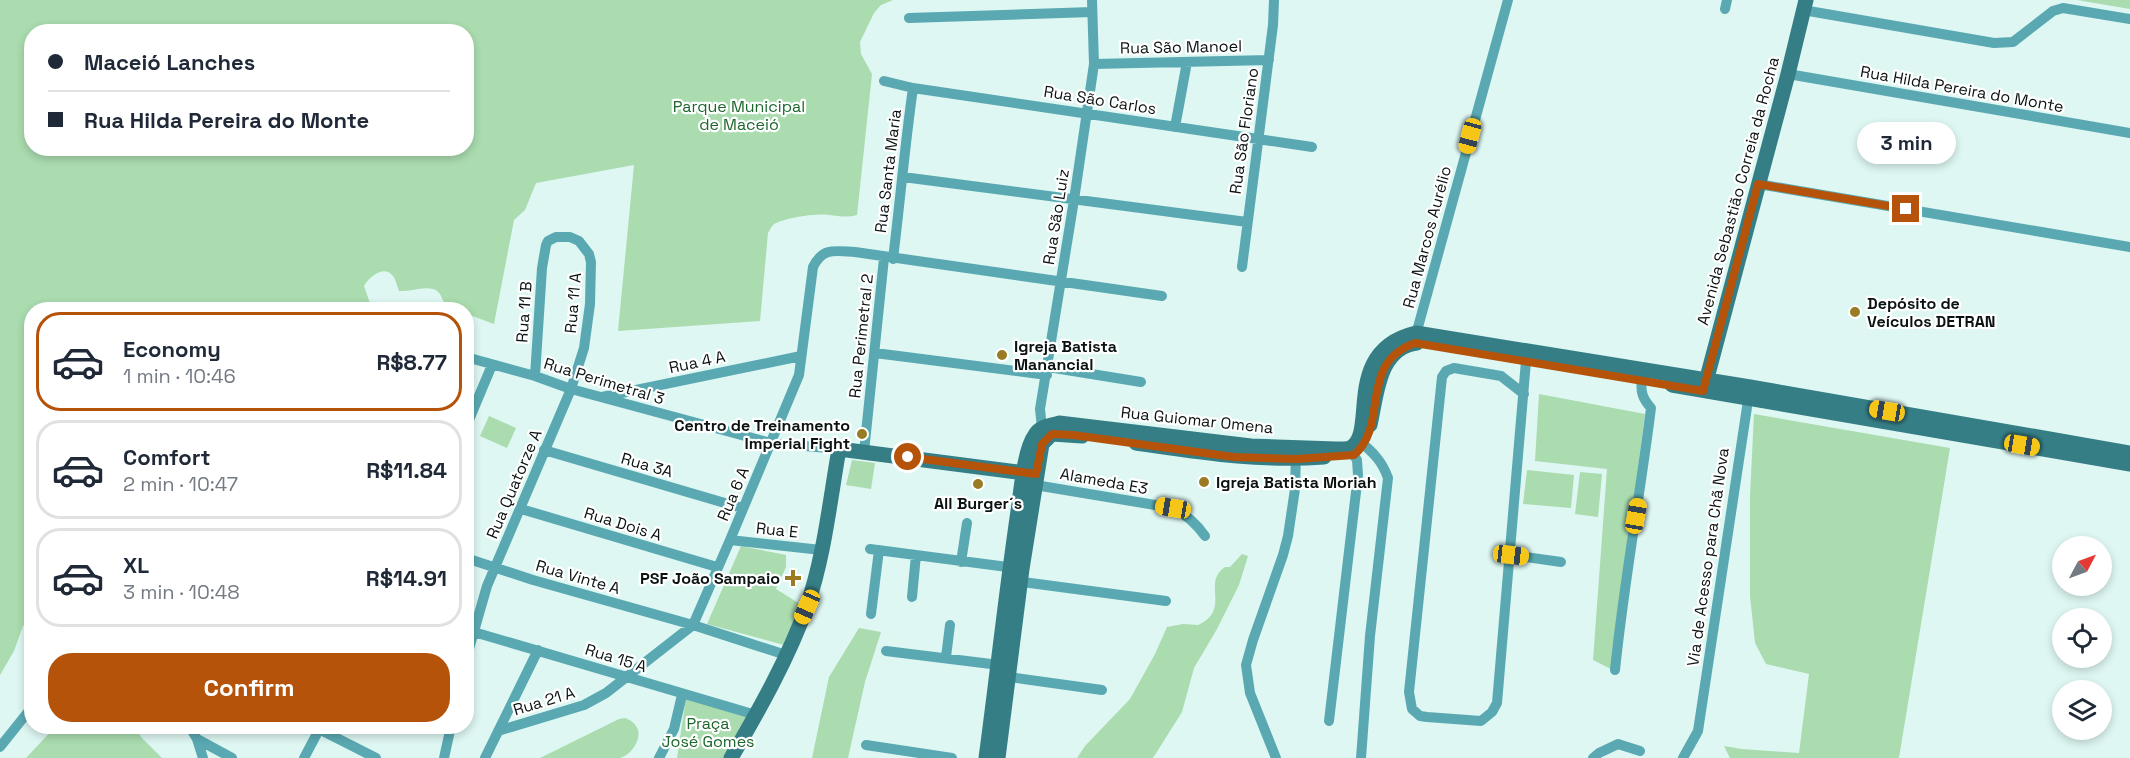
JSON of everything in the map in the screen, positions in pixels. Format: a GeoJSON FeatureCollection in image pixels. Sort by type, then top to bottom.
{"type":"FeatureCollection","features":[{"type":"Feature","properties":{"kind":"street","name":"Rua São Floriano"},"geometry":{"type":"LineString","coordinates":[[1242,267],[1246,222],[1274,25],[1274,0]]}},
{"type":"Feature","properties":{"kind":"street","name":"Rua Marcos Aurélio"},"geometry":{"type":"LineString","coordinates":[[1415,338],[1508,0]]}},
{"type":"Feature","properties":{"kind":"street"},"geometry":{"type":"LineString","coordinates":[[1804,5],[1994,43],[2013,42],[2053,11],[2063,8],[2130,20]]}},
{"type":"Feature","properties":{"kind":"street","name":"Avenida Sebastião Correia da Rocha"},"geometry":{"type":"LineString","coordinates":[[1705,385],[1788,74],[1804,5]]}},
{"type":"Feature","properties":{"kind":"street"},"geometry":{"type":"LineString","coordinates":[[909,18],[1092,6]]}},
{"type":"Feature","properties":{"kind":"street","name":"Rua São Luiz"},"geometry":{"type":"LineString","coordinates":[[1045,432],[1040,409],[1094,64],[1092,6]]}},
{"type":"Feature","properties":{"kind":"street","name":"Rua São Manoel"},"geometry":{"type":"LineString","coordinates":[[1094,64],[1269,60]]}},
{"type":"Feature","properties":{"kind":"street"},"geometry":{"type":"LineString","coordinates":[[1175,127],[1187,62]]}},
{"type":"Feature","properties":{"kind":"street","name":"Rua Hilda Pereira do Monte"},"geometry":{"type":"LineString","coordinates":[[1788,74],[2130,133]]}},
{"type":"Feature","properties":{"kind":"street","name":"Rua São Carlos"},"geometry":{"type":"LineString","coordinates":[[884,81],[913,88],[1312,147]]}},
{"type":"Feature","properties":{"kind":"street","name":"Rua Santa Maria"},"geometry":{"type":"LineString","coordinates":[[888,258],[903,177],[904,148],[913,88]]}},
{"type":"Feature","properties":{"kind":"street"},"geometry":{"type":"LineString","coordinates":[[903,177],[1246,222]]}},
{"type":"Feature","properties":{"kind":"street"},"geometry":{"type":"LineString","coordinates":[[1758,184],[2130,247]]}},
{"type":"Feature","properties":{"kind":"street","name":"Rua 11 B"},"geometry":{"type":"LineString","coordinates":[[535,376],[545,251],[548,241],[556,237],[570,237],[579,242],[589,254]]}},
{"type":"Feature","properties":{"kind":"street","name":"Rua 6 A"},"geometry":{"type":"LineString","coordinates":[[627,677],[693,625],[799,375],[809,290],[813,267],[818,257],[830,251],[855,252],[1162,296]]}},
{"type":"Feature","properties":{"kind":"street","name":"Rua 11 A"},"geometry":{"type":"LineString","coordinates":[[571,389],[584,348],[590,304],[591,262],[589,254]]}},
{"type":"Feature","properties":{"kind":"street","name":"Rua Perimetral 2"},"geometry":{"type":"LineString","coordinates":[[864,452],[888,258]]}},
{"type":"Feature","properties":{"kind":"street"},"geometry":{"type":"LineString","coordinates":[[1415,338],[1526,361],[1642,380],[1705,385]]}},
{"type":"Feature","properties":{"kind":"street"},"geometry":{"type":"LineString","coordinates":[[1329,721],[1358,475],[1356,447],[1368,377],[1374,360],[1384,347],[1393,341],[1415,338],[1705,385],[2130,464]]}},
{"type":"Feature","properties":{"kind":"street"},"geometry":{"type":"LineString","coordinates":[[875,353],[1141,382]]}},
{"type":"Feature","properties":{"kind":"street","name":"Rua 4 A"},"geometry":{"type":"LineString","coordinates":[[600,397],[801,356]]}},
{"type":"Feature","properties":{"kind":"street","name":"Rua Perimetral 3"},"geometry":{"type":"LineString","coordinates":[[474,360],[535,376],[571,389],[771,443],[840,449]]}},
{"type":"Feature","properties":{"kind":"street"},"geometry":{"type":"LineString","coordinates":[[1524,394],[1502,376],[1454,368],[1446,371],[1442,376],[1409,692],[1412,709],[1420,716],[1481,721],[1492,712],[1497,703],[1511,555],[1524,394],[1526,361]]}},
{"type":"Feature","properties":{"kind":"street"},"geometry":{"type":"LineString","coordinates":[[474,408],[492,366]]}},
{"type":"Feature","properties":{"kind":"street"},"geometry":{"type":"LineString","coordinates":[[1615,670],[1624,584],[1643,478],[1651,408],[1644,401],[1640,389],[1642,380]]}},
{"type":"Feature","properties":{"kind":"street","name":"Rua Quatorze A"},"geometry":{"type":"LineString","coordinates":[[474,621],[571,389]]}},
{"type":"Feature","properties":{"kind":"street"},"geometry":{"type":"LineString","coordinates":[[1749,393],[2130,453]]}},
{"type":"Feature","properties":{"kind":"street","name":"Via de Acesso para Chã Nova"},"geometry":{"type":"LineString","coordinates":[[1683,758],[1698,731],[1749,393]]}},
{"type":"Feature","properties":{"kind":"street","name":"Rua Guiomar Omena"},"geometry":{"type":"LineString","coordinates":[[1045,432],[1059,423],[1296,453],[1356,447]]}},
{"type":"Feature","properties":{"kind":"street"},"geometry":{"type":"LineString","coordinates":[[998,758],[1004,671],[1029,479],[1031,442],[1036,433],[1045,432]]}},
{"type":"Feature","properties":{"kind":"street"},"geometry":{"type":"LineString","coordinates":[[1356,447],[1377,456],[1388,478],[1370,636],[1360,758]]}},
{"type":"Feature","properties":{"kind":"street"},"geometry":{"type":"LineString","coordinates":[[731,758],[756,715],[807,607],[821,550],[840,449],[1029,479]]}},
{"type":"Feature","properties":{"kind":"street","name":"Rua 3A"},"geometry":{"type":"LineString","coordinates":[[544,450],[742,508]]}},
{"type":"Feature","properties":{"kind":"street"},"geometry":{"type":"LineString","coordinates":[[1276,758],[1250,693],[1246,665],[1288,536],[1296,453]]}},
{"type":"Feature","properties":{"kind":"street","name":"Alameda E3"},"geometry":{"type":"LineString","coordinates":[[1029,479],[1173,508],[1196,523],[1205,536]]}},
{"type":"Feature","properties":{"kind":"street","name":"Rua Dois A"},"geometry":{"type":"LineString","coordinates":[[521,509],[717,567]]}},
{"type":"Feature","properties":{"kind":"street"},"geometry":{"type":"LineString","coordinates":[[961,562],[967,523]]}},
{"type":"Feature","properties":{"kind":"street","name":"Rua E"},"geometry":{"type":"LineString","coordinates":[[730,540],[821,550]]}},
{"type":"Feature","properties":{"kind":"street"},"geometry":{"type":"LineString","coordinates":[[871,614],[874,550],[961,562],[1015,575],[1166,601]]}},
{"type":"Feature","properties":{"kind":"street"},"geometry":{"type":"LineString","coordinates":[[912,597],[916,555]]}},
{"type":"Feature","properties":{"kind":"street"},"geometry":{"type":"LineString","coordinates":[[1511,555],[1561,562]]}},
{"type":"Feature","properties":{"kind":"street","name":"Rua Vinte A"},"geometry":{"type":"LineString","coordinates":[[474,560],[786,655]]}},
{"type":"Feature","properties":{"kind":"street"},"geometry":{"type":"LineString","coordinates":[[946,657],[950,625]]}},
{"type":"Feature","properties":{"kind":"street","name":"Rua 15 A"},"geometry":{"type":"LineString","coordinates":[[474,632],[756,715]]}},
{"type":"Feature","properties":{"kind":"street"},"geometry":{"type":"LineString","coordinates":[[486,758],[538,650]]}},
{"type":"Feature","properties":{"kind":"street"},"geometry":{"type":"LineString","coordinates":[[886,651],[946,657],[1102,690]]}},
{"type":"Feature","properties":{"kind":"street"},"geometry":{"type":"LineString","coordinates":[[986,758],[1004,671]]}},
{"type":"Feature","properties":{"kind":"street","name":"Rua 21 A"},"geometry":{"type":"LineString","coordinates":[[498,731],[584,705],[606,693],[627,677]]}},
{"type":"Feature","properties":{"kind":"street"},"geometry":{"type":"LineString","coordinates":[[659,758],[674,729],[682,695]]}},
{"type":"Feature","properties":{"kind":"street"},"geometry":{"type":"LineString","coordinates":[[0,747],[24,717]]}},
{"type":"Feature","properties":{"kind":"street"},"geometry":{"type":"LineString","coordinates":[[194,734],[203,758]]}},
{"type":"Feature","properties":{"kind":"street"},"geometry":{"type":"LineString","coordinates":[[304,758],[315,734]]}},
{"type":"Feature","properties":{"kind":"street"},"geometry":{"type":"LineString","coordinates":[[331,734],[376,758]]}},
{"type":"Feature","properties":{"kind":"street"},"geometry":{"type":"LineString","coordinates":[[444,758],[449,734]]}},
{"type":"Feature","properties":{"kind":"street"},"geometry":{"type":"LineString","coordinates":[[197,739],[232,758]]}},
{"type":"Feature","properties":{"kind":"street"},"geometry":{"type":"LineString","coordinates":[[1593,758],[1618,744],[1640,751]]}},
{"type":"Feature","properties":{"kind":"street"},"geometry":{"type":"LineString","coordinates":[[866,745],[952,758]]}},
{"type":"Feature","properties":{"kind":"green space","name":"Parque Municipal de Maceió"},"geometry":{"type":"Polygon","coordinates":[[[0,0],[893,0],[881,5],[874,13],[860,42],[861,54],[872,74],[857,215],[846,217],[808,215],[773,225],[768,233],[760,321],[618,331],[634,165],[536,183],[525,210],[514,220],[494,324],[474,317],[474,302],[444,302],[439,293],[433,289],[399,291],[393,276],[385,271],[377,273],[364,286],[370,302],[24,302],[24,625],[14,651],[0,675],[0,0]]]}},
{"type":"Feature","properties":{"kind":"green space"},"geometry":{"type":"Polygon","coordinates":[[[2077,0],[2130,0],[2130,9],[2077,0]]]}},
{"type":"Feature","properties":{"kind":"green space"},"geometry":{"type":"Polygon","coordinates":[[[1539,394],[1645,414],[1611,669],[1593,660],[1607,469],[1535,461],[1539,394]]]}},
{"type":"Feature","properties":{"kind":"green space"},"geometry":{"type":"Polygon","coordinates":[[[1754,414],[1950,448],[1899,758],[1730,758],[1724,746],[1799,753],[1809,674],[1766,664],[1755,643],[1750,596],[1750,496],[1754,414]]]}},
{"type":"Feature","properties":{"kind":"green space"},"geometry":{"type":"Polygon","coordinates":[[[489,416],[516,428],[507,448],[480,436],[489,416]]]}},
{"type":"Feature","properties":{"kind":"green space"},"geometry":{"type":"Polygon","coordinates":[[[852,460],[875,463],[871,489],[846,485],[852,460]]]}},
{"type":"Feature","properties":{"kind":"green space"},"geometry":{"type":"Polygon","coordinates":[[[1527,470],[1574,475],[1571,508],[1523,504],[1527,470]]]}},
{"type":"Feature","properties":{"kind":"green space"},"geometry":{"type":"Polygon","coordinates":[[[1580,472],[1602,474],[1598,517],[1575,514],[1580,472]]]}},
{"type":"Feature","properties":{"kind":"green space"},"geometry":{"type":"Polygon","coordinates":[[[741,546],[786,555],[786,567],[776,589],[800,604],[784,645],[707,624],[741,546]]]}},
{"type":"Feature","properties":{"kind":"green space"},"geometry":{"type":"Polygon","coordinates":[[[1242,554],[1248,556],[1239,585],[1194,668],[1182,712],[1153,758],[1077,758],[1085,746],[1130,699],[1167,627],[1183,624],[1198,625],[1208,619],[1215,604],[1215,581],[1218,573],[1225,567],[1230,567],[1242,554]]]}},
{"type":"Feature","properties":{"kind":"green space"},"geometry":{"type":"Polygon","coordinates":[[[859,628],[881,632],[865,682],[848,758],[812,758],[829,677],[859,628]]]}},
{"type":"Feature","properties":{"kind":"green space","name":"Praça José Gomes"},"geometry":{"type":"Polygon","coordinates":[[[686,698],[749,717],[726,758],[677,758],[686,698]]]}},
{"type":"Feature","properties":{"kind":"green space"},"geometry":{"type":"Polygon","coordinates":[[[625,718],[635,724],[638,739],[634,747],[623,757],[540,758],[619,719],[625,718]]]}},
{"type":"Feature","properties":{"kind":"green space"},"geometry":{"type":"Polygon","coordinates":[[[48,734],[139,734],[162,758],[26,758],[48,734]]]}},
{"type":"Feature","properties":{"kind":"place","name":"Depósito de Veículos DETRAN"},"geometry":{"type":"Point","coordinates":[1855,312]}},
{"type":"Feature","properties":{"kind":"place","name":"Igreja Batista Manancial"},"geometry":{"type":"Point","coordinates":[1002,355]}},
{"type":"Feature","properties":{"kind":"place","name":"Centro de Treinamento Imperial Fight"},"geometry":{"type":"Point","coordinates":[862,434]}},
{"type":"Feature","properties":{"kind":"place","name":"Igreja Batista Moriah"},"geometry":{"type":"Point","coordinates":[1204,482]}},
{"type":"Feature","properties":{"kind":"place","name":"All Burger´s"},"geometry":{"type":"Point","coordinates":[978,484]}},
{"type":"Feature","properties":{"kind":"place","name":"PSF João Sampaio"},"geometry":{"type":"Point","coordinates":[793,578]}},
{"type":"Feature","properties":{"kind":"route"},"geometry":{"type":"LineString","coordinates":[[908,457],[1036,474],[1042,444],[1052,434],[1115,440],[1234,457],[1296,459],[1354,455],[1364,445],[1380,376],[1385,365],[1401,348],[1415,343],[1703,391],[1758,184],[1906,209]]}}]}
